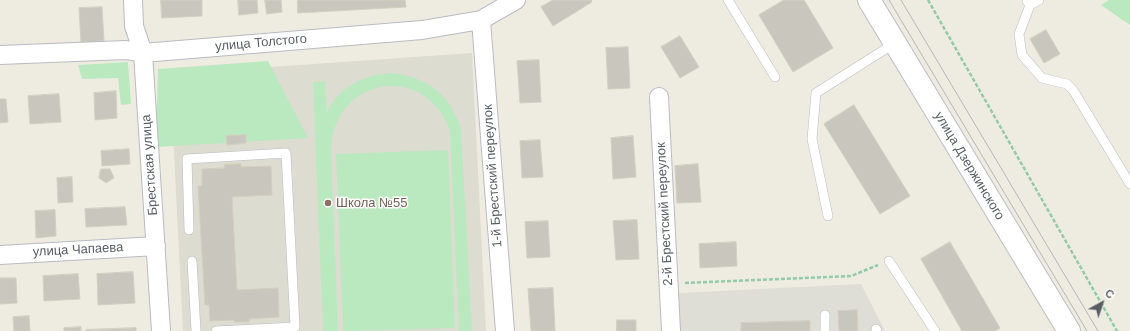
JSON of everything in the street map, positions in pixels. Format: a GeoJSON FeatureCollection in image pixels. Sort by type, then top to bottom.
{"type":"FeatureCollection","features":[{"type":"Feature","properties":{"kind":"main road","name":"улица Дзержинского"},"geometry":{"type":"LineString","coordinates":[[869,0],[1069,331]]}},
{"type":"Feature","properties":{"kind":"street","name":"Брестская улица"},"geometry":{"type":"LineString","coordinates":[[133,0],[134,26],[143,53],[161,331]]}},
{"type":"Feature","properties":{"kind":"street","name":"улица Толстого"},"geometry":{"type":"LineString","coordinates":[[0,55],[126,50],[143,53],[422,30],[481,20],[516,0]]}},
{"type":"Feature","properties":{"kind":"street","name":"1-й Брестский переулок"},"geometry":{"type":"LineString","coordinates":[[481,20],[505,331]]}},
{"type":"Feature","properties":{"kind":"street","name":"2-й Брестский переулок"},"geometry":{"type":"LineString","coordinates":[[659,97],[671,331]]}},
{"type":"Feature","properties":{"kind":"street","name":"улица Чапаева"},"geometry":{"type":"LineString","coordinates":[[0,255],[156,246]]}},
{"type":"Feature","properties":{"kind":"lane"},"geometry":{"type":"LineString","coordinates":[[728,0],[775,77]]}},
{"type":"Feature","properties":{"kind":"lane"},"geometry":{"type":"LineString","coordinates":[[1040,0],[1028,3],[1019,34],[1022,55],[1042,78],[1067,84],[1074,90],[1130,184]]}},
{"type":"Feature","properties":{"kind":"lane"},"geometry":{"type":"LineString","coordinates":[[828,216],[812,139],[816,93],[895,43]]}},
{"type":"Feature","properties":{"kind":"lane"},"geometry":{"type":"LineString","coordinates":[[189,230],[187,159],[286,153],[295,329],[216,331]]}},
{"type":"Feature","properties":{"kind":"lane"},"geometry":{"type":"LineString","coordinates":[[192,261],[196,331]]}},
{"type":"Feature","properties":{"kind":"lane"},"geometry":{"type":"LineString","coordinates":[[889,261],[935,331]]}},
{"type":"Feature","properties":{"kind":"lane"},"geometry":{"type":"LineString","coordinates":[[825,315],[825,331]]}},
{"type":"Feature","properties":{"kind":"path"},"geometry":{"type":"LineString","coordinates":[[928,0],[1117,331]]}},
{"type":"Feature","properties":{"kind":"path"},"geometry":{"type":"LineString","coordinates":[[669,283],[851,276],[889,261]]}},
{"type":"Feature","properties":{"kind":"shaded area","name":"Школа №55"},"geometry":{"type":"Polygon","coordinates":[[[472,53],[486,331],[183,331],[170,74],[472,53]]]}},
{"type":"Feature","properties":{"kind":"shaded area"},"geometry":{"type":"Polygon","coordinates":[[[861,284],[885,331],[679,331],[679,293],[861,284]]]}},
{"type":"Feature","properties":{"kind":"green space"},"geometry":{"type":"Polygon","coordinates":[[[1109,0],[1130,0],[1130,25],[1101,5],[1109,0]]]}},
{"type":"Feature","properties":{"kind":"green space"},"geometry":{"type":"Polygon","coordinates":[[[268,61],[308,138],[156,147],[158,69],[268,61]]]}},
{"type":"Feature","properties":{"kind":"green space"},"geometry":{"type":"Polygon","coordinates":[[[128,62],[131,104],[121,105],[118,78],[82,79],[78,65],[128,62]]]}},
{"type":"Feature","properties":{"kind":"green space"},"geometry":{"type":"Polygon","coordinates":[[[391,73],[416,79],[427,83],[436,89],[451,106],[461,129],[472,331],[459,331],[450,131],[438,109],[422,94],[403,87],[383,87],[364,93],[347,106],[336,124],[331,149],[338,331],[323,331],[313,82],[325,81],[327,112],[339,95],[362,79],[391,73]]]}},
{"type":"Feature","properties":{"kind":"green space"},"geometry":{"type":"Polygon","coordinates":[[[448,150],[455,328],[343,331],[336,154],[448,150]]]}},
{"type":"Feature","properties":{"kind":"building"},"geometry":{"type":"Polygon","coordinates":[[[161,0],[202,0],[202,16],[162,18],[161,0]]]}},
{"type":"Feature","properties":{"kind":"building"},"geometry":{"type":"Polygon","coordinates":[[[238,0],[257,0],[258,13],[239,15],[238,0]]]}},
{"type":"Feature","properties":{"kind":"building"},"geometry":{"type":"Polygon","coordinates":[[[265,0],[281,0],[282,12],[267,14],[265,0]]]}},
{"type":"Feature","properties":{"kind":"building"},"geometry":{"type":"Polygon","coordinates":[[[298,0],[405,0],[406,7],[298,13],[298,0]]]}},
{"type":"Feature","properties":{"kind":"building"},"geometry":{"type":"Polygon","coordinates":[[[553,0],[591,0],[592,2],[553,26],[541,7],[553,0]]]}},
{"type":"Feature","properties":{"kind":"building"},"geometry":{"type":"Polygon","coordinates":[[[784,0],[804,0],[833,48],[793,72],[759,15],[784,0]]]}},
{"type":"Feature","properties":{"kind":"building"},"geometry":{"type":"Polygon","coordinates":[[[102,7],[104,41],[81,43],[79,8],[102,7]]]}},
{"type":"Feature","properties":{"kind":"building"},"geometry":{"type":"Polygon","coordinates":[[[1046,30],[1060,54],[1044,63],[1030,39],[1046,30]]]}},
{"type":"Feature","properties":{"kind":"building"},"geometry":{"type":"Polygon","coordinates":[[[680,36],[699,67],[680,78],[661,47],[680,36]]]}},
{"type":"Feature","properties":{"kind":"building"},"geometry":{"type":"Polygon","coordinates":[[[628,47],[630,88],[608,89],[606,48],[628,47]]]}},
{"type":"Feature","properties":{"kind":"building"},"geometry":{"type":"Polygon","coordinates":[[[539,60],[541,102],[520,103],[517,61],[539,60]]]}},
{"type":"Feature","properties":{"kind":"building"},"geometry":{"type":"Polygon","coordinates":[[[116,91],[117,118],[95,120],[94,93],[116,91]]]}},
{"type":"Feature","properties":{"kind":"building"},"geometry":{"type":"Polygon","coordinates":[[[59,94],[61,122],[30,124],[28,96],[59,94]]]}},
{"type":"Feature","properties":{"kind":"building"},"geometry":{"type":"Polygon","coordinates":[[[0,99],[6,99],[8,122],[0,123],[0,99]]]}},
{"type":"Feature","properties":{"kind":"building"},"geometry":{"type":"Polygon","coordinates":[[[854,105],[910,196],[880,214],[824,124],[854,105]]]}},
{"type":"Feature","properties":{"kind":"building"},"geometry":{"type":"Polygon","coordinates":[[[246,135],[246,143],[227,145],[226,136],[246,135]]]}},
{"type":"Feature","properties":{"kind":"building"},"geometry":{"type":"Polygon","coordinates":[[[633,136],[636,177],[613,179],[611,138],[633,136]]]}},
{"type":"Feature","properties":{"kind":"building"},"geometry":{"type":"Polygon","coordinates":[[[540,140],[543,177],[522,178],[520,141],[540,140]]]}},
{"type":"Feature","properties":{"kind":"building"},"geometry":{"type":"Polygon","coordinates":[[[129,149],[130,164],[102,166],[101,151],[129,149]]]}},
{"type":"Feature","properties":{"kind":"building"},"geometry":{"type":"Polygon","coordinates":[[[241,164],[241,167],[271,166],[272,195],[232,197],[237,290],[278,288],[279,317],[249,319],[249,322],[234,322],[234,320],[210,321],[209,305],[205,305],[198,186],[202,186],[202,169],[225,168],[224,165],[241,164]]]}},
{"type":"Feature","properties":{"kind":"building"},"geometry":{"type":"Polygon","coordinates":[[[698,164],[701,202],[677,203],[675,166],[698,164]]]}},
{"type":"Feature","properties":{"kind":"building"},"geometry":{"type":"Polygon","coordinates":[[[101,169],[110,169],[114,178],[106,183],[99,178],[101,169]]]}},
{"type":"Feature","properties":{"kind":"building"},"geometry":{"type":"Polygon","coordinates":[[[72,177],[73,202],[58,203],[57,178],[72,177]]]}},
{"type":"Feature","properties":{"kind":"building"},"geometry":{"type":"Polygon","coordinates":[[[125,207],[127,225],[86,227],[85,209],[125,207]]]}},
{"type":"Feature","properties":{"kind":"building"},"geometry":{"type":"Polygon","coordinates":[[[55,210],[56,236],[36,238],[35,211],[55,210]]]}},
{"type":"Feature","properties":{"kind":"building"},"geometry":{"type":"Polygon","coordinates":[[[637,220],[639,259],[616,260],[613,221],[637,220]]]}},
{"type":"Feature","properties":{"kind":"building"},"geometry":{"type":"Polygon","coordinates":[[[548,221],[550,257],[527,258],[525,222],[548,221]]]}},
{"type":"Feature","properties":{"kind":"building"},"geometry":{"type":"Polygon","coordinates":[[[736,242],[737,266],[700,268],[699,244],[736,242]]]}},
{"type":"Feature","properties":{"kind":"building"},"geometry":{"type":"Polygon","coordinates":[[[950,242],[1000,328],[995,331],[962,331],[921,259],[950,242]]]}},
{"type":"Feature","properties":{"kind":"building"},"geometry":{"type":"Polygon","coordinates":[[[133,272],[135,303],[98,305],[97,274],[133,272]]]}},
{"type":"Feature","properties":{"kind":"building"},"geometry":{"type":"Polygon","coordinates":[[[78,274],[80,299],[44,301],[43,276],[78,274]]]}},
{"type":"Feature","properties":{"kind":"building"},"geometry":{"type":"Polygon","coordinates":[[[0,278],[16,278],[17,303],[0,304],[0,278]]]}},
{"type":"Feature","properties":{"kind":"building"},"geometry":{"type":"Polygon","coordinates":[[[553,288],[555,331],[531,331],[528,289],[553,288]]]}},
{"type":"Feature","properties":{"kind":"building"},"geometry":{"type":"Polygon","coordinates":[[[857,310],[858,331],[839,331],[838,311],[857,310]]]}},
{"type":"Feature","properties":{"kind":"building"},"geometry":{"type":"Polygon","coordinates":[[[29,316],[30,331],[14,331],[13,317],[29,316]]]}},
{"type":"Feature","properties":{"kind":"building"},"geometry":{"type":"Polygon","coordinates":[[[617,320],[636,320],[636,331],[617,331],[617,320]]]}},
{"type":"Feature","properties":{"kind":"building"},"geometry":{"type":"Polygon","coordinates":[[[810,321],[810,331],[741,331],[741,323],[810,321]]]}},
{"type":"Feature","properties":{"kind":"building"},"geometry":{"type":"Polygon","coordinates":[[[81,327],[81,331],[64,331],[64,328],[81,327]]]}},
{"type":"Feature","properties":{"kind":"building"},"geometry":{"type":"Polygon","coordinates":[[[136,328],[136,331],[86,331],[86,330],[136,328]]]}},
{"type":"Feature","properties":{"kind":"tram line"},"geometry":{"type":"LineString","coordinates":[[889,0],[1087,331]]}},
{"type":"Feature","properties":{"kind":"tram line"},"geometry":{"type":"LineString","coordinates":[[901,0],[1098,331]]}},
{"type":"Feature","properties":{"kind":"place","name":"Школа №55"},"geometry":{"type":"Point","coordinates":[328,203]}}]}
